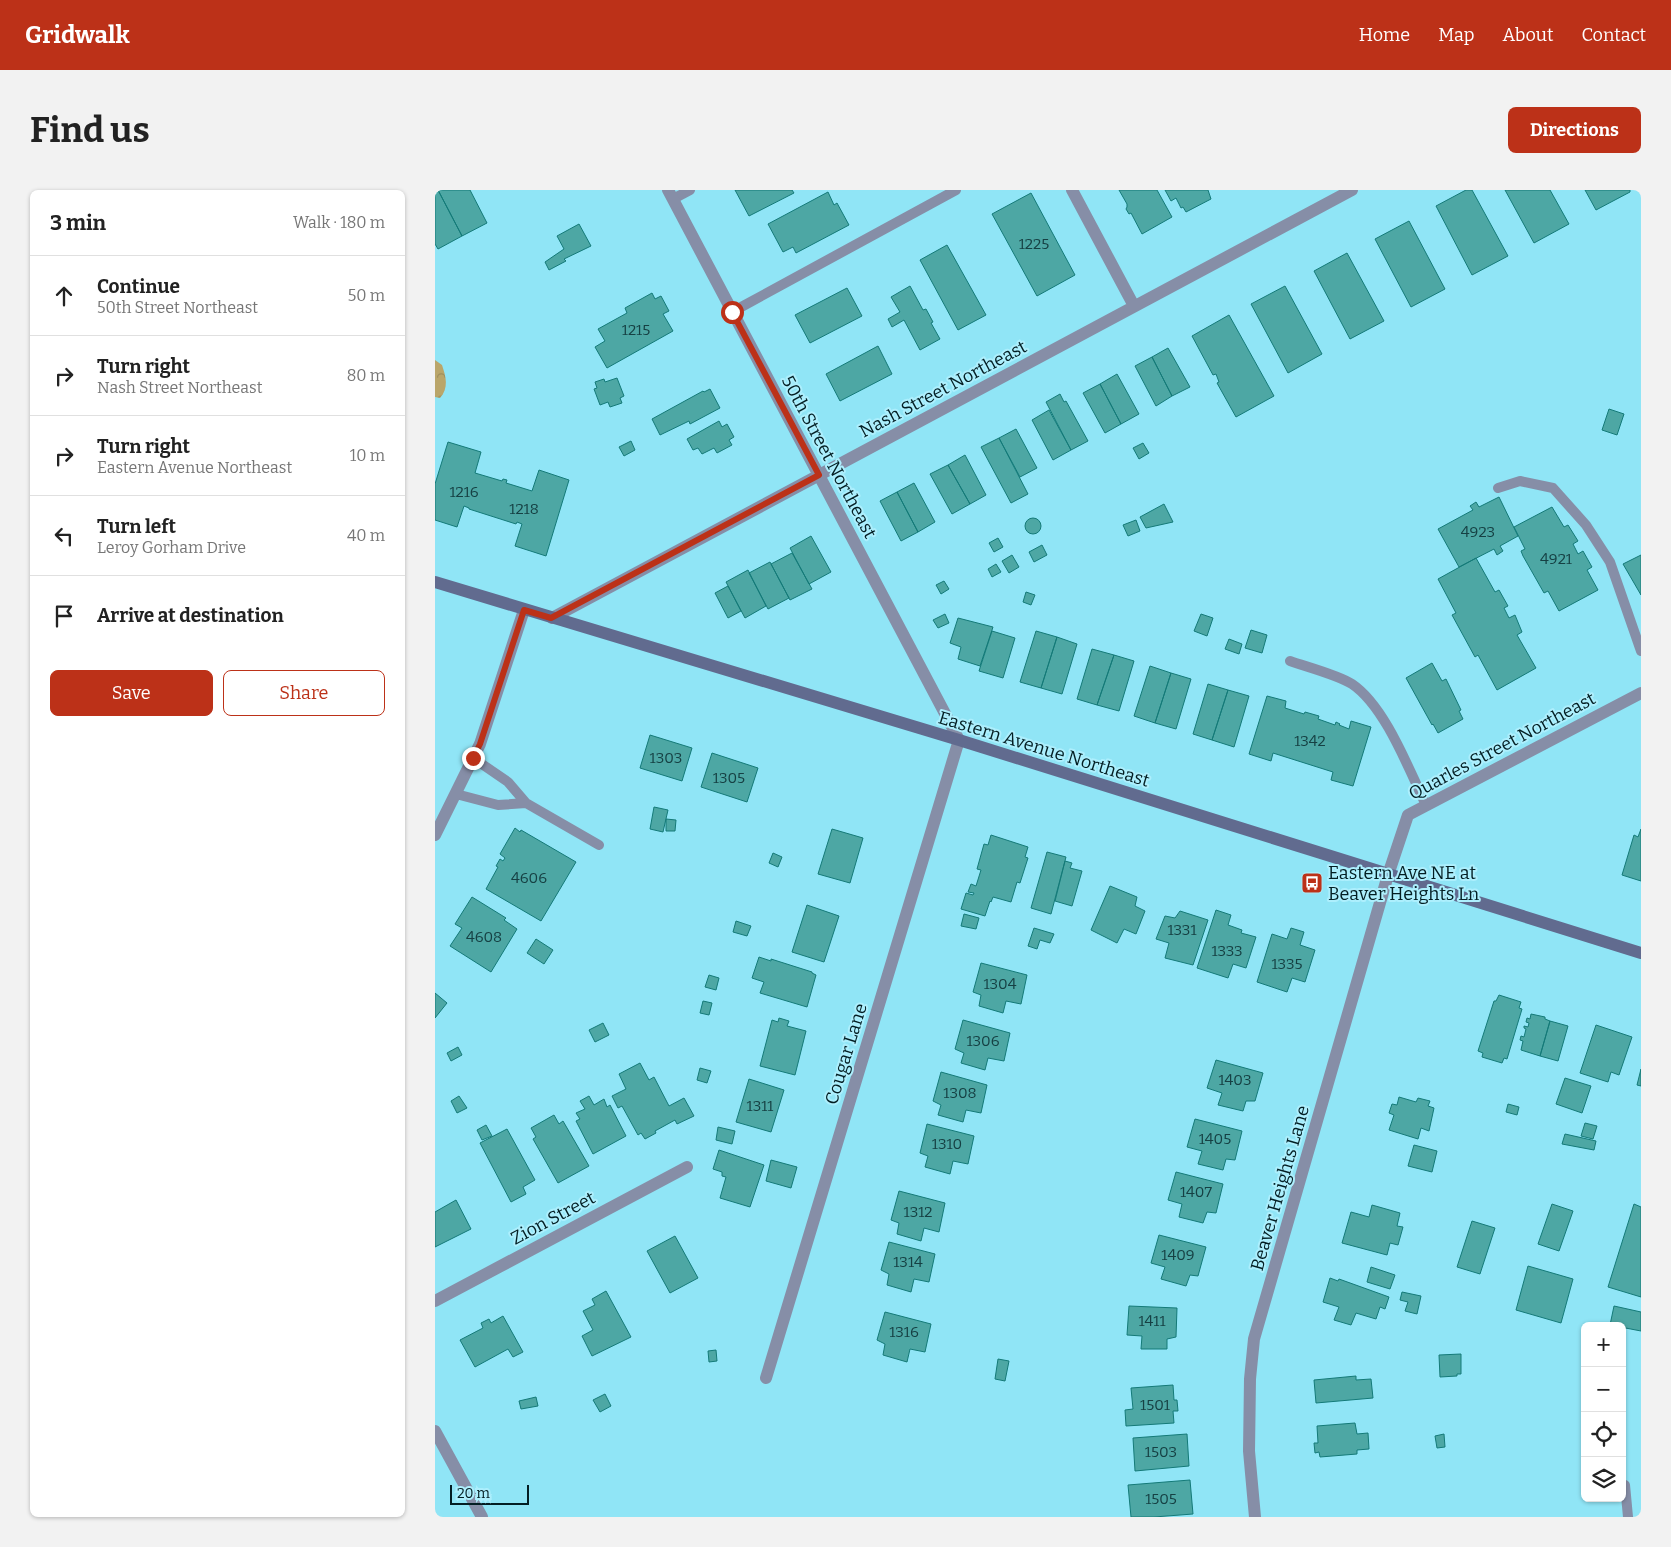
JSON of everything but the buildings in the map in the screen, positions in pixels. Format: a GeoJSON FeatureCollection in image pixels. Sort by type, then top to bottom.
{"type":"FeatureCollection","features":[{"type":"Feature","properties":{"kind":"main road","name":"Eastern Avenue Northeast"},"geometry":{"type":"LineString","coordinates":[[435,582],[959,740],[1641,953]]}},
{"type":"Feature","properties":{"kind":"street"},"geometry":{"type":"LineString","coordinates":[[1072,190],[1134,306]]}},
{"type":"Feature","properties":{"kind":"street","name":"Nash Street Northeast"},"geometry":{"type":"LineString","coordinates":[[551,618],[1352,190]]}},
{"type":"Feature","properties":{"kind":"street","name":"50th Street Northeast"},"geometry":{"type":"LineString","coordinates":[[670,195],[959,740]]}},
{"type":"Feature","properties":{"kind":"street"},"geometry":{"type":"LineString","coordinates":[[435,835],[480,744],[524,610]]}},
{"type":"Feature","properties":{"kind":"street","name":"Quarles Street Northeast"},"geometry":{"type":"LineString","coordinates":[[1388,875],[1409,815],[1641,693]]}},
{"type":"Feature","properties":{"kind":"street","name":"Cougar Lane"},"geometry":{"type":"LineString","coordinates":[[766,1378],[959,740]]}},
{"type":"Feature","properties":{"kind":"street","name":"Beaver Heights Lane"},"geometry":{"type":"LineString","coordinates":[[1255,1517],[1249,1451],[1250,1379],[1254,1339],[1388,875]]}},
{"type":"Feature","properties":{"kind":"street","name":"Zion Street"},"geometry":{"type":"LineString","coordinates":[[435,1301],[687,1167]]}},
{"type":"Feature","properties":{"kind":"street"},"geometry":{"type":"LineString","coordinates":[[435,1431],[482,1517]]}},
{"type":"Feature","properties":{"kind":"lane"},"geometry":{"type":"LineString","coordinates":[[670,195],[690,190]]}},
{"type":"Feature","properties":{"kind":"lane"},"geometry":{"type":"LineString","coordinates":[[732,312],[956,190]]}},
{"type":"Feature","properties":{"kind":"lane"},"geometry":{"type":"LineString","coordinates":[[1498,488],[1520,481],[1553,488],[1586,525],[1610,562],[1641,651]]}},
{"type":"Feature","properties":{"kind":"lane"},"geometry":{"type":"LineString","coordinates":[[1290,661],[1350,683],[1372,702],[1394,739],[1426,805]]}},
{"type":"Feature","properties":{"kind":"lane"},"geometry":{"type":"LineString","coordinates":[[473,758],[508,782],[525,803],[599,845]]}},
{"type":"Feature","properties":{"kind":"lane"},"geometry":{"type":"LineString","coordinates":[[456,794],[498,805],[525,803]]}},
{"type":"Feature","properties":{"kind":"lane"},"geometry":{"type":"LineString","coordinates":[[1626,1496],[1628,1517]]}},
{"type":"Feature","properties":{"kind":"green space"},"geometry":{"type":"Polygon","coordinates":[[[435,360],[442,365],[445,378],[445,390],[440,398],[435,397],[435,360]]]}},
{"type":"Feature","properties":{"kind":"place","name":"Eastern Ave NE at Beaver Heights Ln"},"geometry":{"type":"Point","coordinates":[1312,883]}},
{"type":"Feature","properties":{"kind":"route"},"geometry":{"type":"LineString","coordinates":[[473,758],[480,744],[524,610],[551,618],[819,475],[732,312]]}}]}
